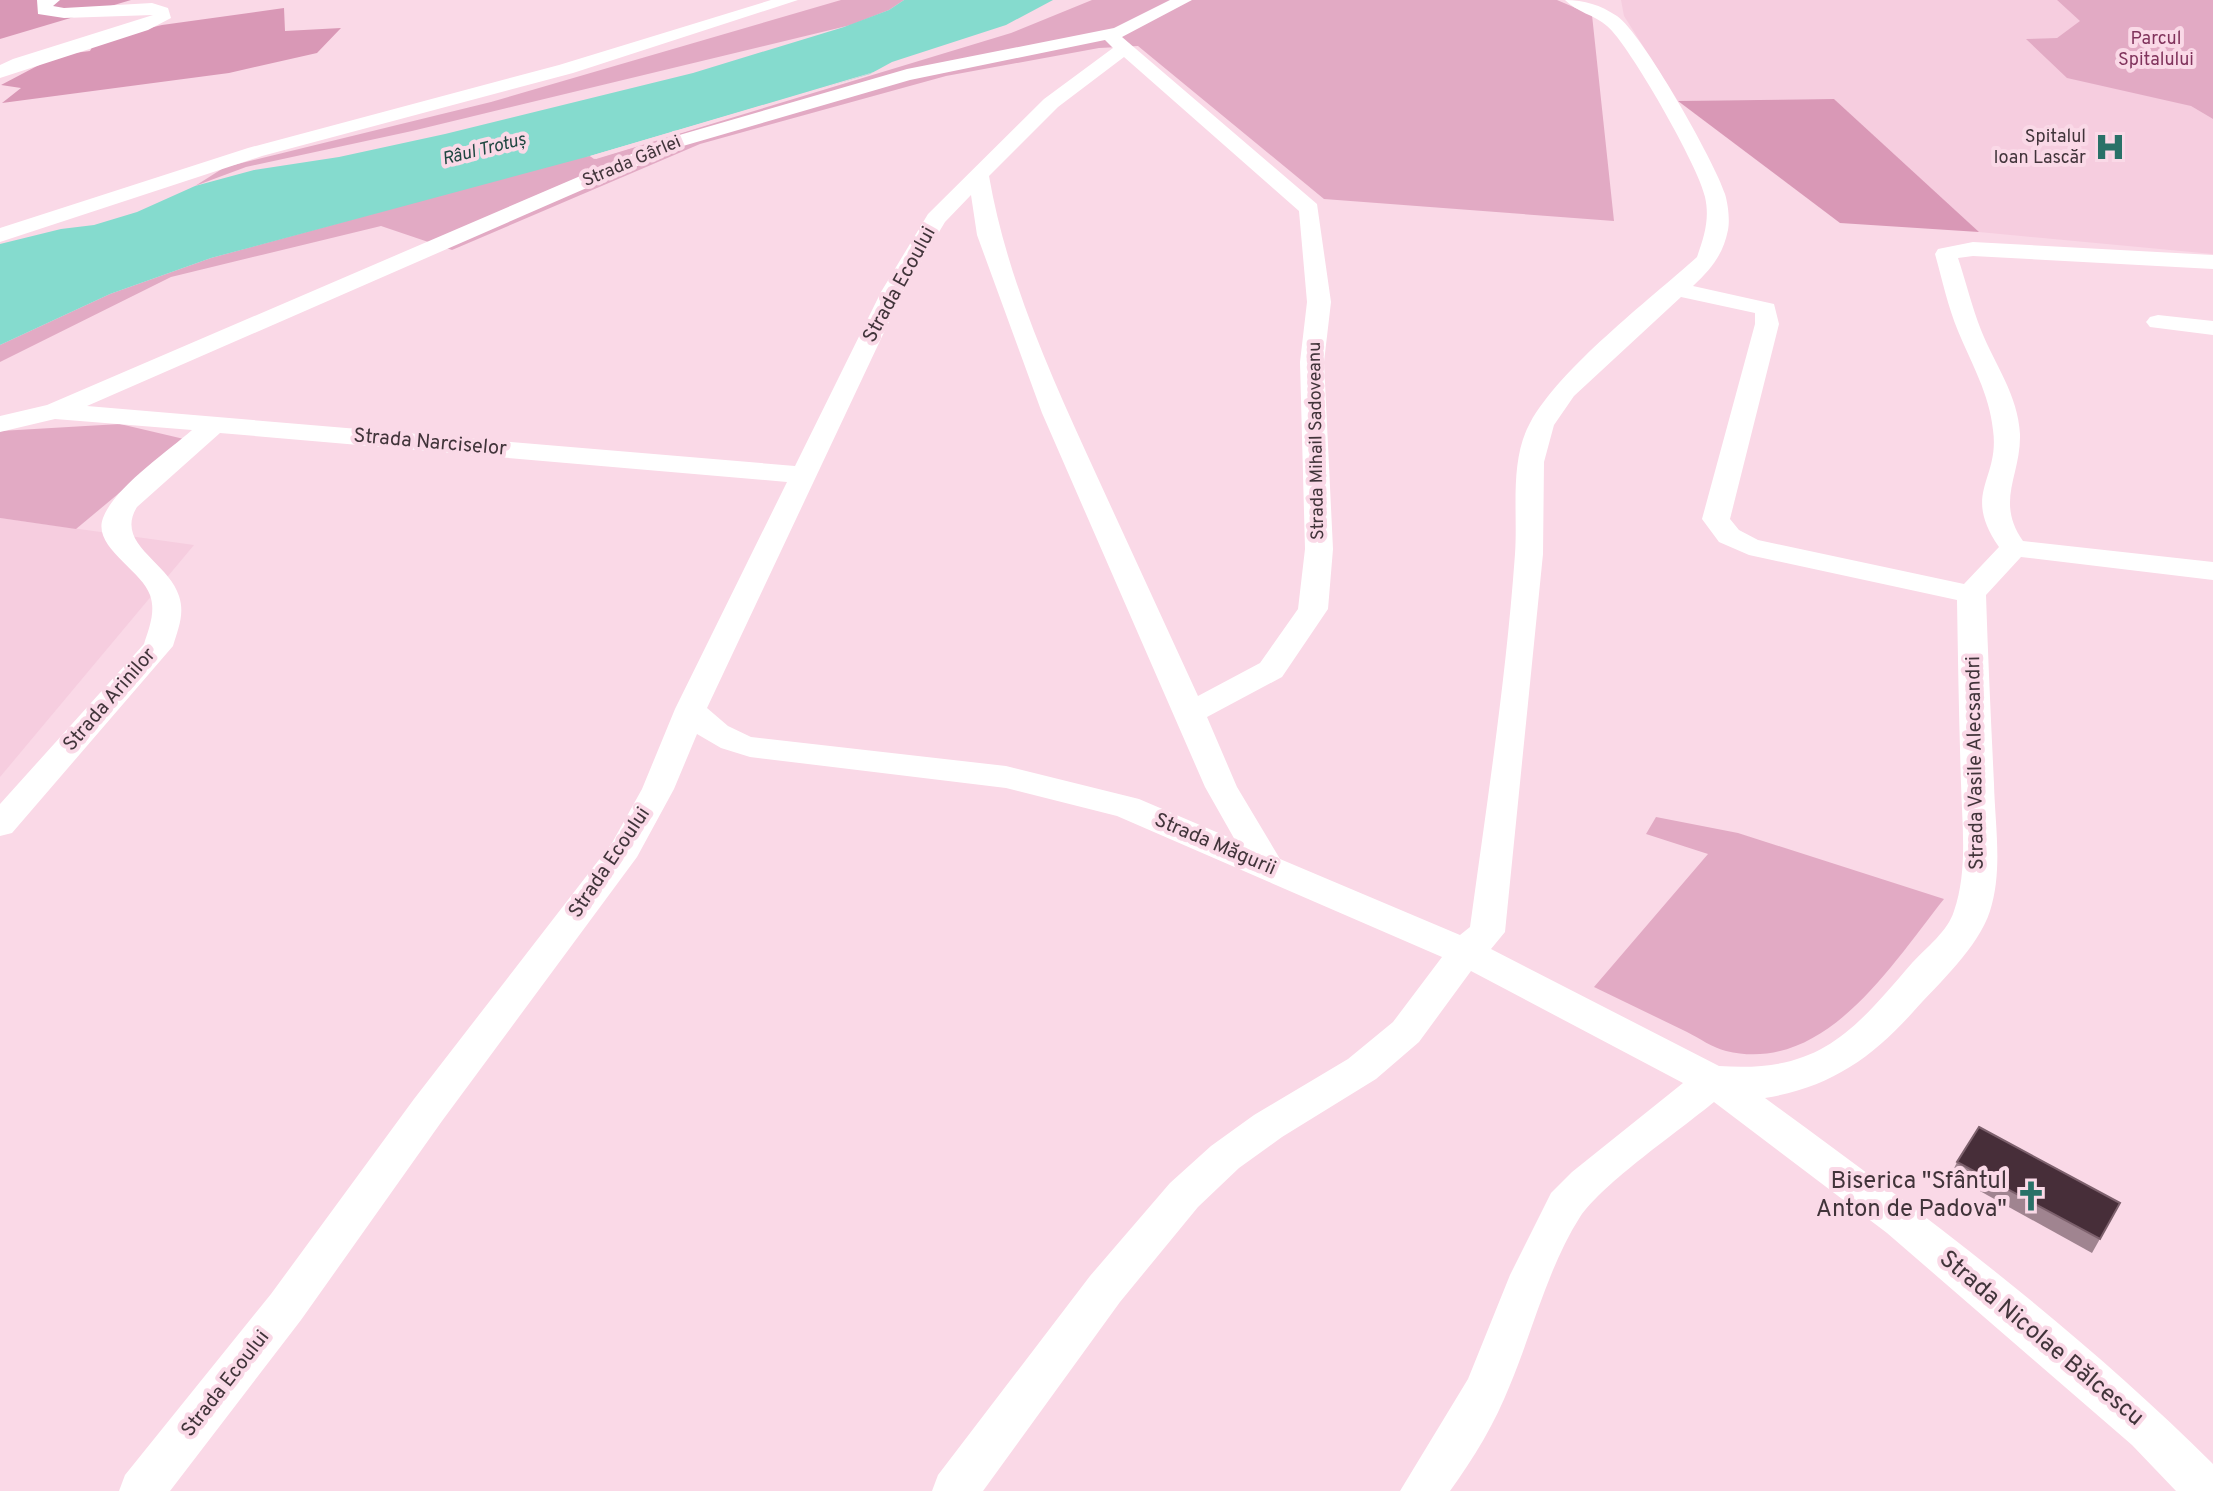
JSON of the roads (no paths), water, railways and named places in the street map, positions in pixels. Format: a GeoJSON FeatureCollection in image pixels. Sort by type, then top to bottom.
{"type":"FeatureCollection","features":[{"type":"Feature","properties":{"kind":"street"},"geometry":{"type":"LineString","coordinates":[[0,72],[38,54],[142,27],[162,18],[162,12],[152,8],[64,13],[44,10],[44,3],[51,0]]}},
{"type":"Feature","properties":{"kind":"street"},"geometry":{"type":"LineString","coordinates":[[134,8],[179,0]]}},
{"type":"Feature","properties":{"kind":"street"},"geometry":{"type":"LineString","coordinates":[[0,235],[255,152],[566,69],[789,0]]}},
{"type":"Feature","properties":{"kind":"street","name":"Strada Gârlei"},"geometry":{"type":"LineString","coordinates":[[55,411],[676,142],[907,75],[1115,42],[1131,28],[1183,0]]}},
{"type":"Feature","properties":{"kind":"street"},"geometry":{"type":"LineString","coordinates":[[955,1491],[1105,1289],[1184,1195],[1225,1157],[1362,1069],[1406,1032],[1465,952],[1487,932],[1507,777],[1529,554],[1531,462],[1541,425],[1565,391],[1707,260],[1718,228],[1716,197],[1703,163],[1631,42],[1613,21],[1574,0]]}},
{"type":"Feature","properties":{"kind":"street"},"geometry":{"type":"LineString","coordinates":[[1115,42],[978,175],[988,235],[1055,413],[1221,787],[1268,868]]}},
{"type":"Feature","properties":{"kind":"street","name":"Strada Mihail Sadoveanu"},"geometry":{"type":"LineString","coordinates":[[1115,42],[1309,209],[1319,302],[1312,362],[1319,549],[1313,609],[1271,670],[1190,713]]}},
{"type":"Feature","properties":{"kind":"street","name":"Strada Ecoului"},"geometry":{"type":"LineString","coordinates":[[142,1491],[286,1307],[428,1110],[625,849],[658,789],[691,709],[892,292],[936,219],[978,175]]}},
{"type":"Feature","properties":{"kind":"street"},"geometry":{"type":"LineString","coordinates":[[2213,262],[1973,249],[1946,254],[1969,329],[2001,396],[2007,435],[1994,511],[1997,524],[2014,548],[2213,571]]}},
{"type":"Feature","properties":{"kind":"street"},"geometry":{"type":"LineString","coordinates":[[1677,289],[1766,309],[1767,324],[1716,519],[1729,536],[1749,547],[1971,594],[2014,548]]}},
{"type":"Feature","properties":{"kind":"street"},"geometry":{"type":"LineString","coordinates":[[2158,322],[2213,328]]}},
{"type":"Feature","properties":{"kind":"street"},"geometry":{"type":"LineString","coordinates":[[0,424],[55,411]]}},
{"type":"Feature","properties":{"kind":"street","name":"Strada Narciselor"},"geometry":{"type":"LineString","coordinates":[[55,411],[804,475]]}},
{"type":"Feature","properties":{"kind":"street","name":"Strada Arinilor"},"geometry":{"type":"LineString","coordinates":[[0,825],[158,646],[169,619],[169,603],[160,583],[119,539],[112,524],[115,514],[127,502],[213,425]]}},
{"type":"Feature","properties":{"kind":"street","name":"Strada Vasile Alecsandri"},"geometry":{"type":"LineString","coordinates":[[1713,1081],[1771,1086],[1828,1068],[1855,1047],[1961,932],[1972,911],[1980,865],[1971,594]]}},
{"type":"Feature","properties":{"kind":"street","name":"Strada Măgurii"},"geometry":{"type":"LineString","coordinates":[[691,709],[707,729],[724,741],[750,747],[1006,777],[1127,807],[1465,952],[1713,1081]]}},
{"type":"Feature","properties":{"kind":"street"},"geometry":{"type":"LineString","coordinates":[[1423,1491],[1458,1442],[1487,1387],[1531,1275],[1566,1205],[1586,1184],[1713,1081]]}},
{"type":"Feature","properties":{"kind":"street","name":"Strada Nicolae Bălcescu"},"geometry":{"type":"LineString","coordinates":[[1713,1081],[1902,1221],[2148,1430],[2208,1491]]}},
{"type":"Feature","properties":{"kind":"water","name":"Râul Trotuș"},"geometry":{"type":"Polygon","coordinates":[[[904,0],[1053,0],[1006,25],[892,62],[870,74],[590,156],[211,258],[110,294],[0,345],[0,244],[61,229],[94,225],[137,212],[195,186],[254,170],[339,157],[445,134],[693,73],[844,27],[889,10],[904,0]]]}},
{"type":"Feature","properties":{"kind":"place","name":"Spitalul Ioan Lascăr"},"geometry":{"type":"Point","coordinates":[2110,147]}},
{"type":"Feature","properties":{"kind":"place","name":"Biserica \"Sfântul Anton de Padova\""},"geometry":{"type":"Point","coordinates":[2031,1196]}},
{"type":"Feature","properties":{"kind":"park label","name":"Parcul Spitalului"},"geometry":{"type":"Point","coordinates":[2156,49]}}]}
